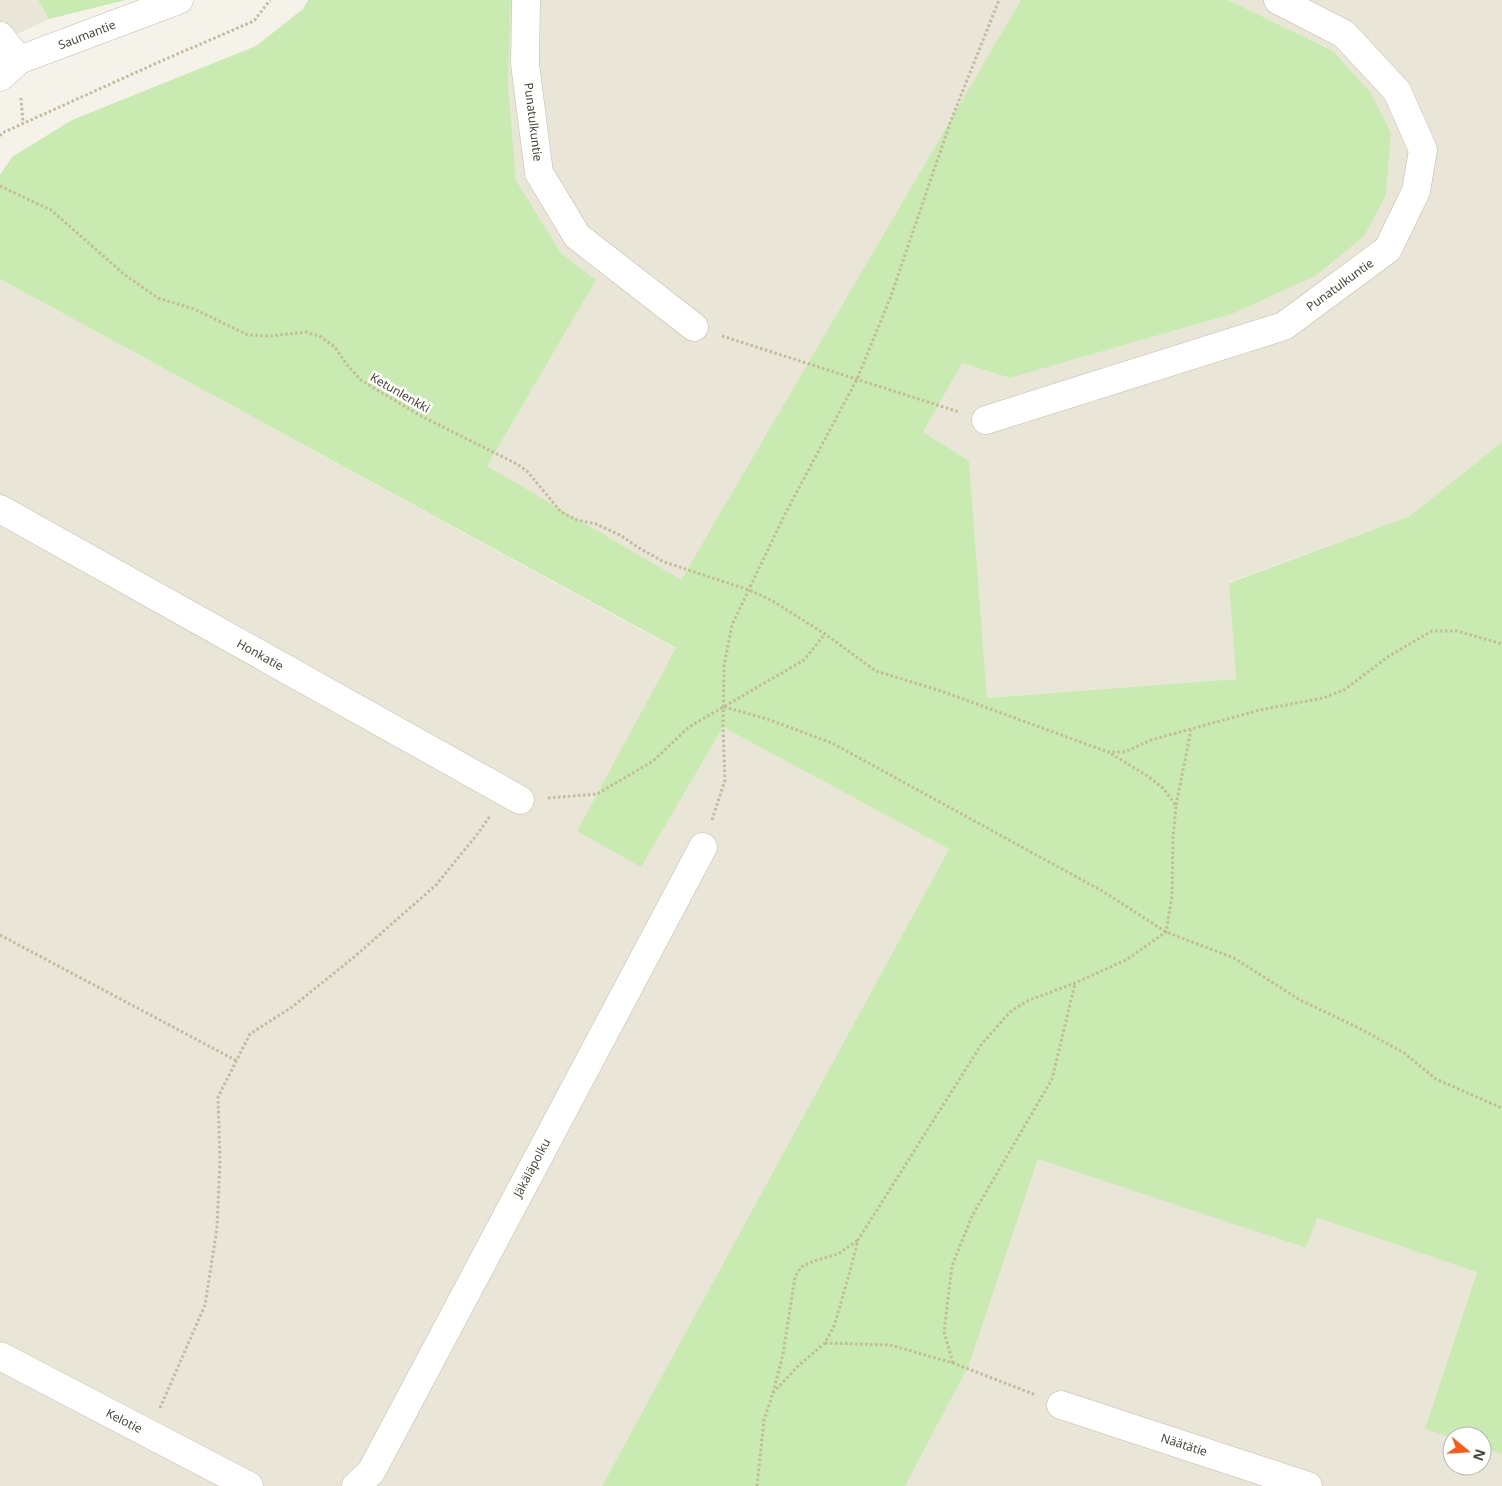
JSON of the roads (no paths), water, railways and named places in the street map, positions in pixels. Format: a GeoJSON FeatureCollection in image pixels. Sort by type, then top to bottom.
{"type":"FeatureCollection","features":[{"type":"Feature","properties":{"kind":"street","name":"Saumantie"},"geometry":{"type":"LineString","coordinates":[[10,69],[179,0]]}},
{"type":"Feature","properties":{"kind":"street","name":"Punatulkuntie"},"geometry":{"type":"LineString","coordinates":[[526,0],[525,64],[539,173],[577,236],[694,327]]}},
{"type":"Feature","properties":{"kind":"street","name":"Punatulkuntie"},"geometry":{"type":"LineString","coordinates":[[986,420],[1284,326],[1388,249],[1416,191],[1423,150],[1420,142],[1397,91],[1344,34],[1278,0]]}},
{"type":"Feature","properties":{"kind":"street"},"geometry":{"type":"LineString","coordinates":[[0,36],[10,69]]}},
{"type":"Feature","properties":{"kind":"street","name":"Honkatie"},"geometry":{"type":"LineString","coordinates":[[0,509],[513,796]]}},
{"type":"Feature","properties":{"kind":"street","name":"Jäkäläpolku"},"geometry":{"type":"LineString","coordinates":[[356,1486],[371,1472],[703,847]]}},
{"type":"Feature","properties":{"kind":"street","name":"Kelotie"},"geometry":{"type":"LineString","coordinates":[[0,1356],[249,1486]]}},
{"type":"Feature","properties":{"kind":"street","name":"Näätätie"},"geometry":{"type":"LineString","coordinates":[[1061,1405],[1308,1486]]}}]}
